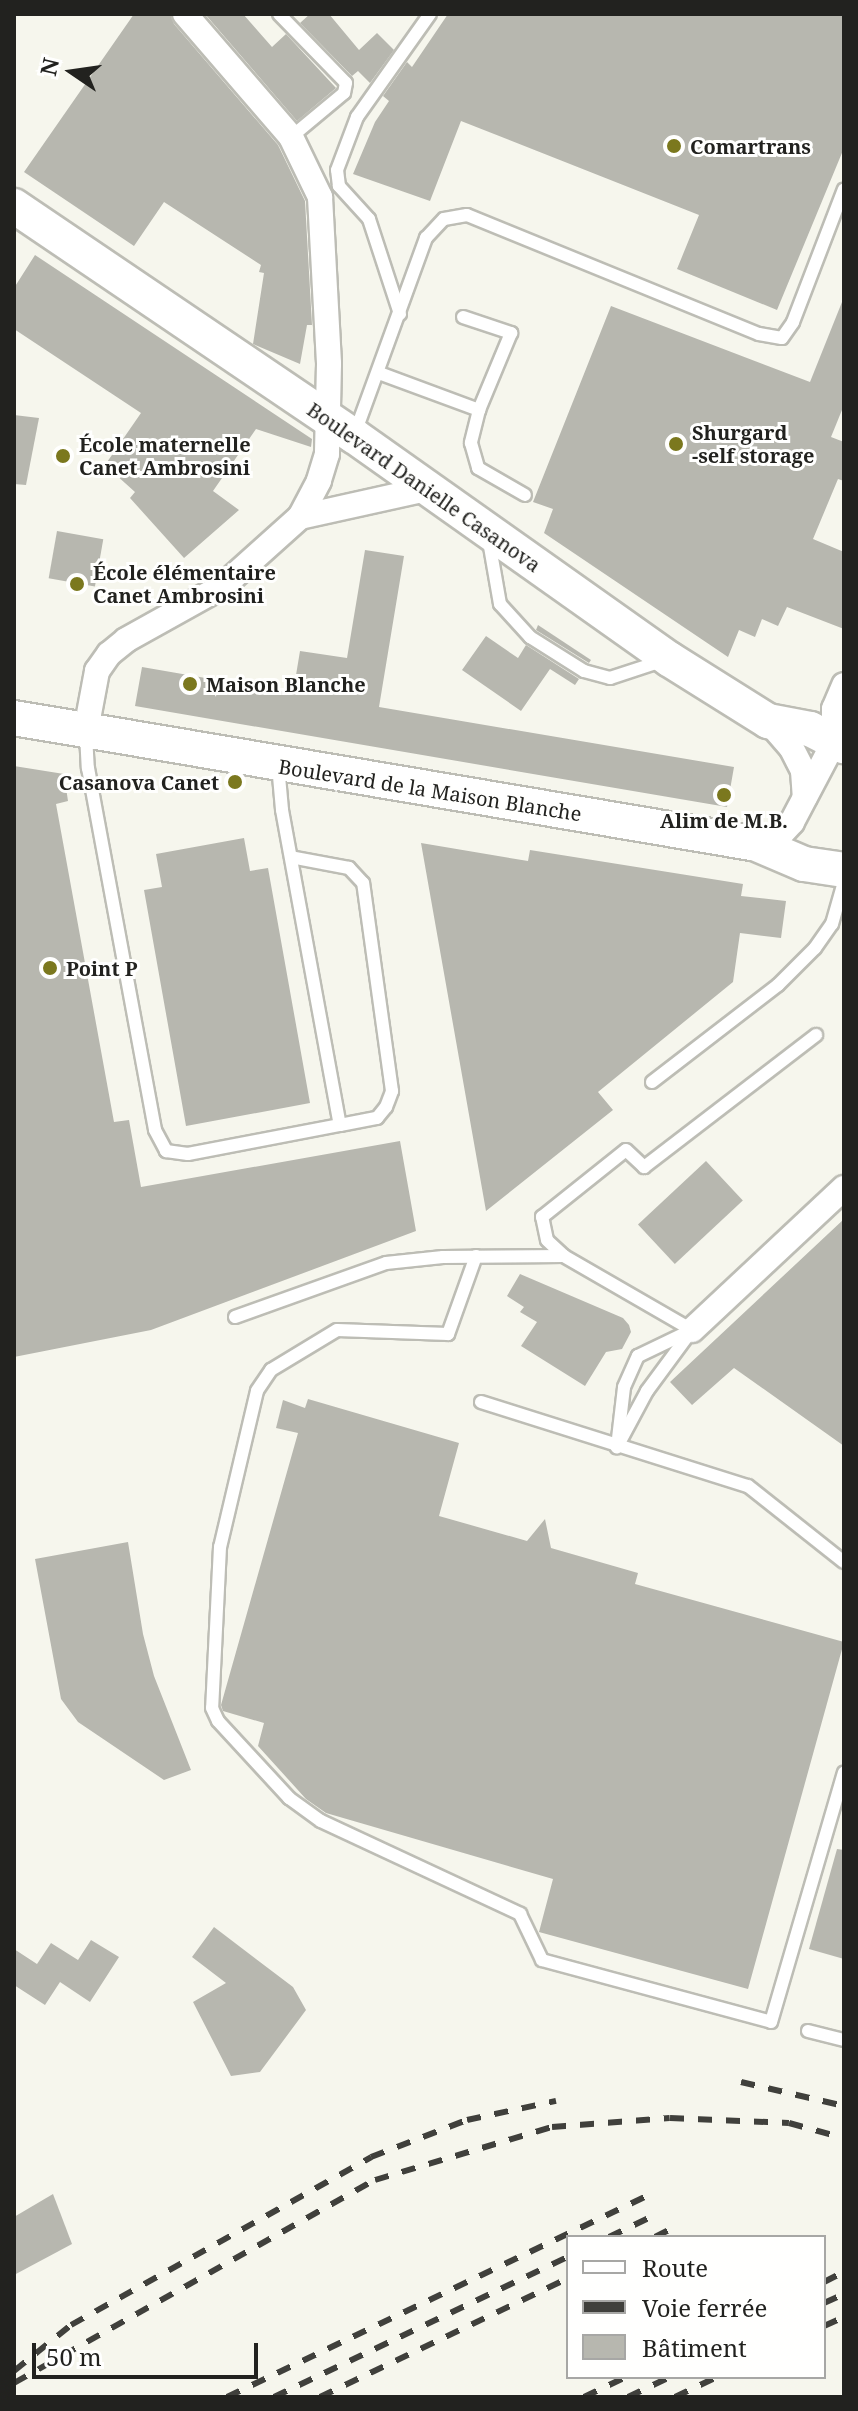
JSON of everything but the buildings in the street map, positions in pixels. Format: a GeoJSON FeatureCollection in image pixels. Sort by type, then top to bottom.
{"type":"FeatureCollection","features":[{"type":"Feature","properties":{"kind":"street"},"geometry":{"type":"LineString","coordinates":[[86,730],[97,671],[109,654],[126,640],[223,586],[300,517],[341,428],[320,197],[291,137],[185,14]]}},
{"type":"Feature","properties":{"kind":"street","name":"Boulevard Danielle Casanova"},"geometry":{"type":"LineString","coordinates":[[14,206],[341,428],[669,659],[768,721],[810,729],[839,744]]}},
{"type":"Feature","properties":{"kind":"street"},"geometry":{"type":"LineString","coordinates":[[300,517],[426,489]]}},
{"type":"Feature","properties":{"kind":"street"},"geometry":{"type":"LineString","coordinates":[[757,844],[781,834],[792,822],[839,744],[834,709],[844,685]]}},
{"type":"Feature","properties":{"kind":"street","name":"Boulevard de la Maison Blanche"},"geometry":{"type":"LineString","coordinates":[[14,718],[757,844],[804,864],[844,870]]}},
{"type":"Feature","properties":{"kind":"street"},"geometry":{"type":"LineString","coordinates":[[768,721],[791,747],[803,771],[805,797]]}},
{"type":"Feature","properties":{"kind":"street"},"geometry":{"type":"LineString","coordinates":[[692,1330],[844,1188]]}},
{"type":"Feature","properties":{"kind":"lane"},"geometry":{"type":"LineString","coordinates":[[279,14],[346,83],[344,93],[291,137]]}},
{"type":"Feature","properties":{"kind":"lane"},"geometry":{"type":"LineString","coordinates":[[400,314],[369,219],[339,186],[337,170],[357,117],[430,14]]}},
{"type":"Feature","properties":{"kind":"lane"},"geometry":{"type":"LineString","coordinates":[[341,428],[379,373],[426,238],[444,219],[467,215],[759,334],[782,338],[793,322],[844,189]]}},
{"type":"Feature","properties":{"kind":"lane"},"geometry":{"type":"LineString","coordinates":[[463,317],[511,333],[479,410],[471,443],[478,468],[525,495]]}},
{"type":"Feature","properties":{"kind":"lane"},"geometry":{"type":"LineString","coordinates":[[379,373],[479,410]]}},
{"type":"Feature","properties":{"kind":"lane"},"geometry":{"type":"LineString","coordinates":[[488,533],[500,604],[530,637],[584,671],[610,678],[669,659]]}},
{"type":"Feature","properties":{"kind":"lane"},"geometry":{"type":"LineString","coordinates":[[86,730],[88,768],[152,1114],[166,1151],[188,1154],[377,1118],[392,1091],[363,883],[349,868],[291,857]]}},
{"type":"Feature","properties":{"kind":"lane"},"geometry":{"type":"LineString","coordinates":[[278,765],[291,857],[340,1125]]}},
{"type":"Feature","properties":{"kind":"lane"},"geometry":{"type":"LineString","coordinates":[[652,1082],[778,985],[815,948],[832,924],[844,882]]}},
{"type":"Feature","properties":{"kind":"lane"},"geometry":{"type":"LineString","coordinates":[[692,1330],[564,1256],[547,1240],[542,1217],[626,1150],[644,1167],[816,1035]]}},
{"type":"Feature","properties":{"kind":"lane"},"geometry":{"type":"LineString","coordinates":[[235,1317],[386,1263],[476,1256],[564,1256]]}},
{"type":"Feature","properties":{"kind":"lane"},"geometry":{"type":"LineString","coordinates":[[476,1256],[448,1334],[337,1330],[271,1370],[257,1391],[220,1547],[212,1708],[218,1721],[289,1798],[321,1821],[520,1914],[542,1960],[771,2022],[844,1772]]}},
{"type":"Feature","properties":{"kind":"lane"},"geometry":{"type":"LineString","coordinates":[[617,1447],[647,1391],[692,1330]]}},
{"type":"Feature","properties":{"kind":"lane"},"geometry":{"type":"LineString","coordinates":[[617,1447],[624,1387],[638,1356],[692,1330]]}},
{"type":"Feature","properties":{"kind":"lane"},"geometry":{"type":"LineString","coordinates":[[481,1402],[748,1486],[844,1562]]}},
{"type":"Feature","properties":{"kind":"lane"},"geometry":{"type":"LineString","coordinates":[[808,2031],[844,2040]]}},
{"type":"Feature","properties":{"kind":"railway"},"geometry":{"type":"LineString","coordinates":[[741,2082],[844,2106]]}},
{"type":"Feature","properties":{"kind":"railway"},"geometry":{"type":"LineString","coordinates":[[14,2371],[71,2325],[371,2157],[467,2120],[556,2101]]}},
{"type":"Feature","properties":{"kind":"railway"},"geometry":{"type":"LineString","coordinates":[[14,2383],[375,2180],[552,2127],[670,2118],[789,2123],[844,2138]]}},
{"type":"Feature","properties":{"kind":"railway"},"geometry":{"type":"LineString","coordinates":[[227,2397],[651,2194]]}},
{"type":"Feature","properties":{"kind":"railway"},"geometry":{"type":"LineString","coordinates":[[613,2235],[659,2213]]}},
{"type":"Feature","properties":{"kind":"railway"},"geometry":{"type":"LineString","coordinates":[[659,2235],[669,2230]]}},
{"type":"Feature","properties":{"kind":"railway"},"geometry":{"type":"LineString","coordinates":[[274,2397],[566,2258]]}},
{"type":"Feature","properties":{"kind":"railway"},"geometry":{"type":"LineString","coordinates":[[826,2281],[844,2272]]}},
{"type":"Feature","properties":{"kind":"railway"},"geometry":{"type":"LineString","coordinates":[[320,2397],[566,2279]]}},
{"type":"Feature","properties":{"kind":"railway"},"geometry":{"type":"LineString","coordinates":[[826,2302],[844,2294]]}},
{"type":"Feature","properties":{"kind":"railway"},"geometry":{"type":"LineString","coordinates":[[826,2325],[844,2317]]}},
{"type":"Feature","properties":{"kind":"railway"},"geometry":{"type":"LineString","coordinates":[[584,2397],[622,2379]]}},
{"type":"Feature","properties":{"kind":"railway"},"geometry":{"type":"LineString","coordinates":[[628,2397],[666,2379]]}},
{"type":"Feature","properties":{"kind":"railway"},"geometry":{"type":"LineString","coordinates":[[675,2397],[713,2379]]}},
{"type":"Feature","properties":{"kind":"place","name":"Comartrans"},"geometry":{"type":"Point","coordinates":[674,146]}},
{"type":"Feature","properties":{"kind":"place","name":"Shurgard -self storage"},"geometry":{"type":"Point","coordinates":[676,444]}},
{"type":"Feature","properties":{"kind":"place","name":"École maternelle Canet Ambrosini"},"geometry":{"type":"Point","coordinates":[63,456]}},
{"type":"Feature","properties":{"kind":"place","name":"École élémentaire Canet Ambrosini"},"geometry":{"type":"Point","coordinates":[77,584]}},
{"type":"Feature","properties":{"kind":"place","name":"Maison Blanche"},"geometry":{"type":"Point","coordinates":[190,684]}},
{"type":"Feature","properties":{"kind":"place","name":"Casanova Canet"},"geometry":{"type":"Point","coordinates":[235,782]}},
{"type":"Feature","properties":{"kind":"place","name":"Alim de M.B."},"geometry":{"type":"Point","coordinates":[724,795]}},
{"type":"Feature","properties":{"kind":"place","name":"Point P"},"geometry":{"type":"Point","coordinates":[50,968]}}]}
